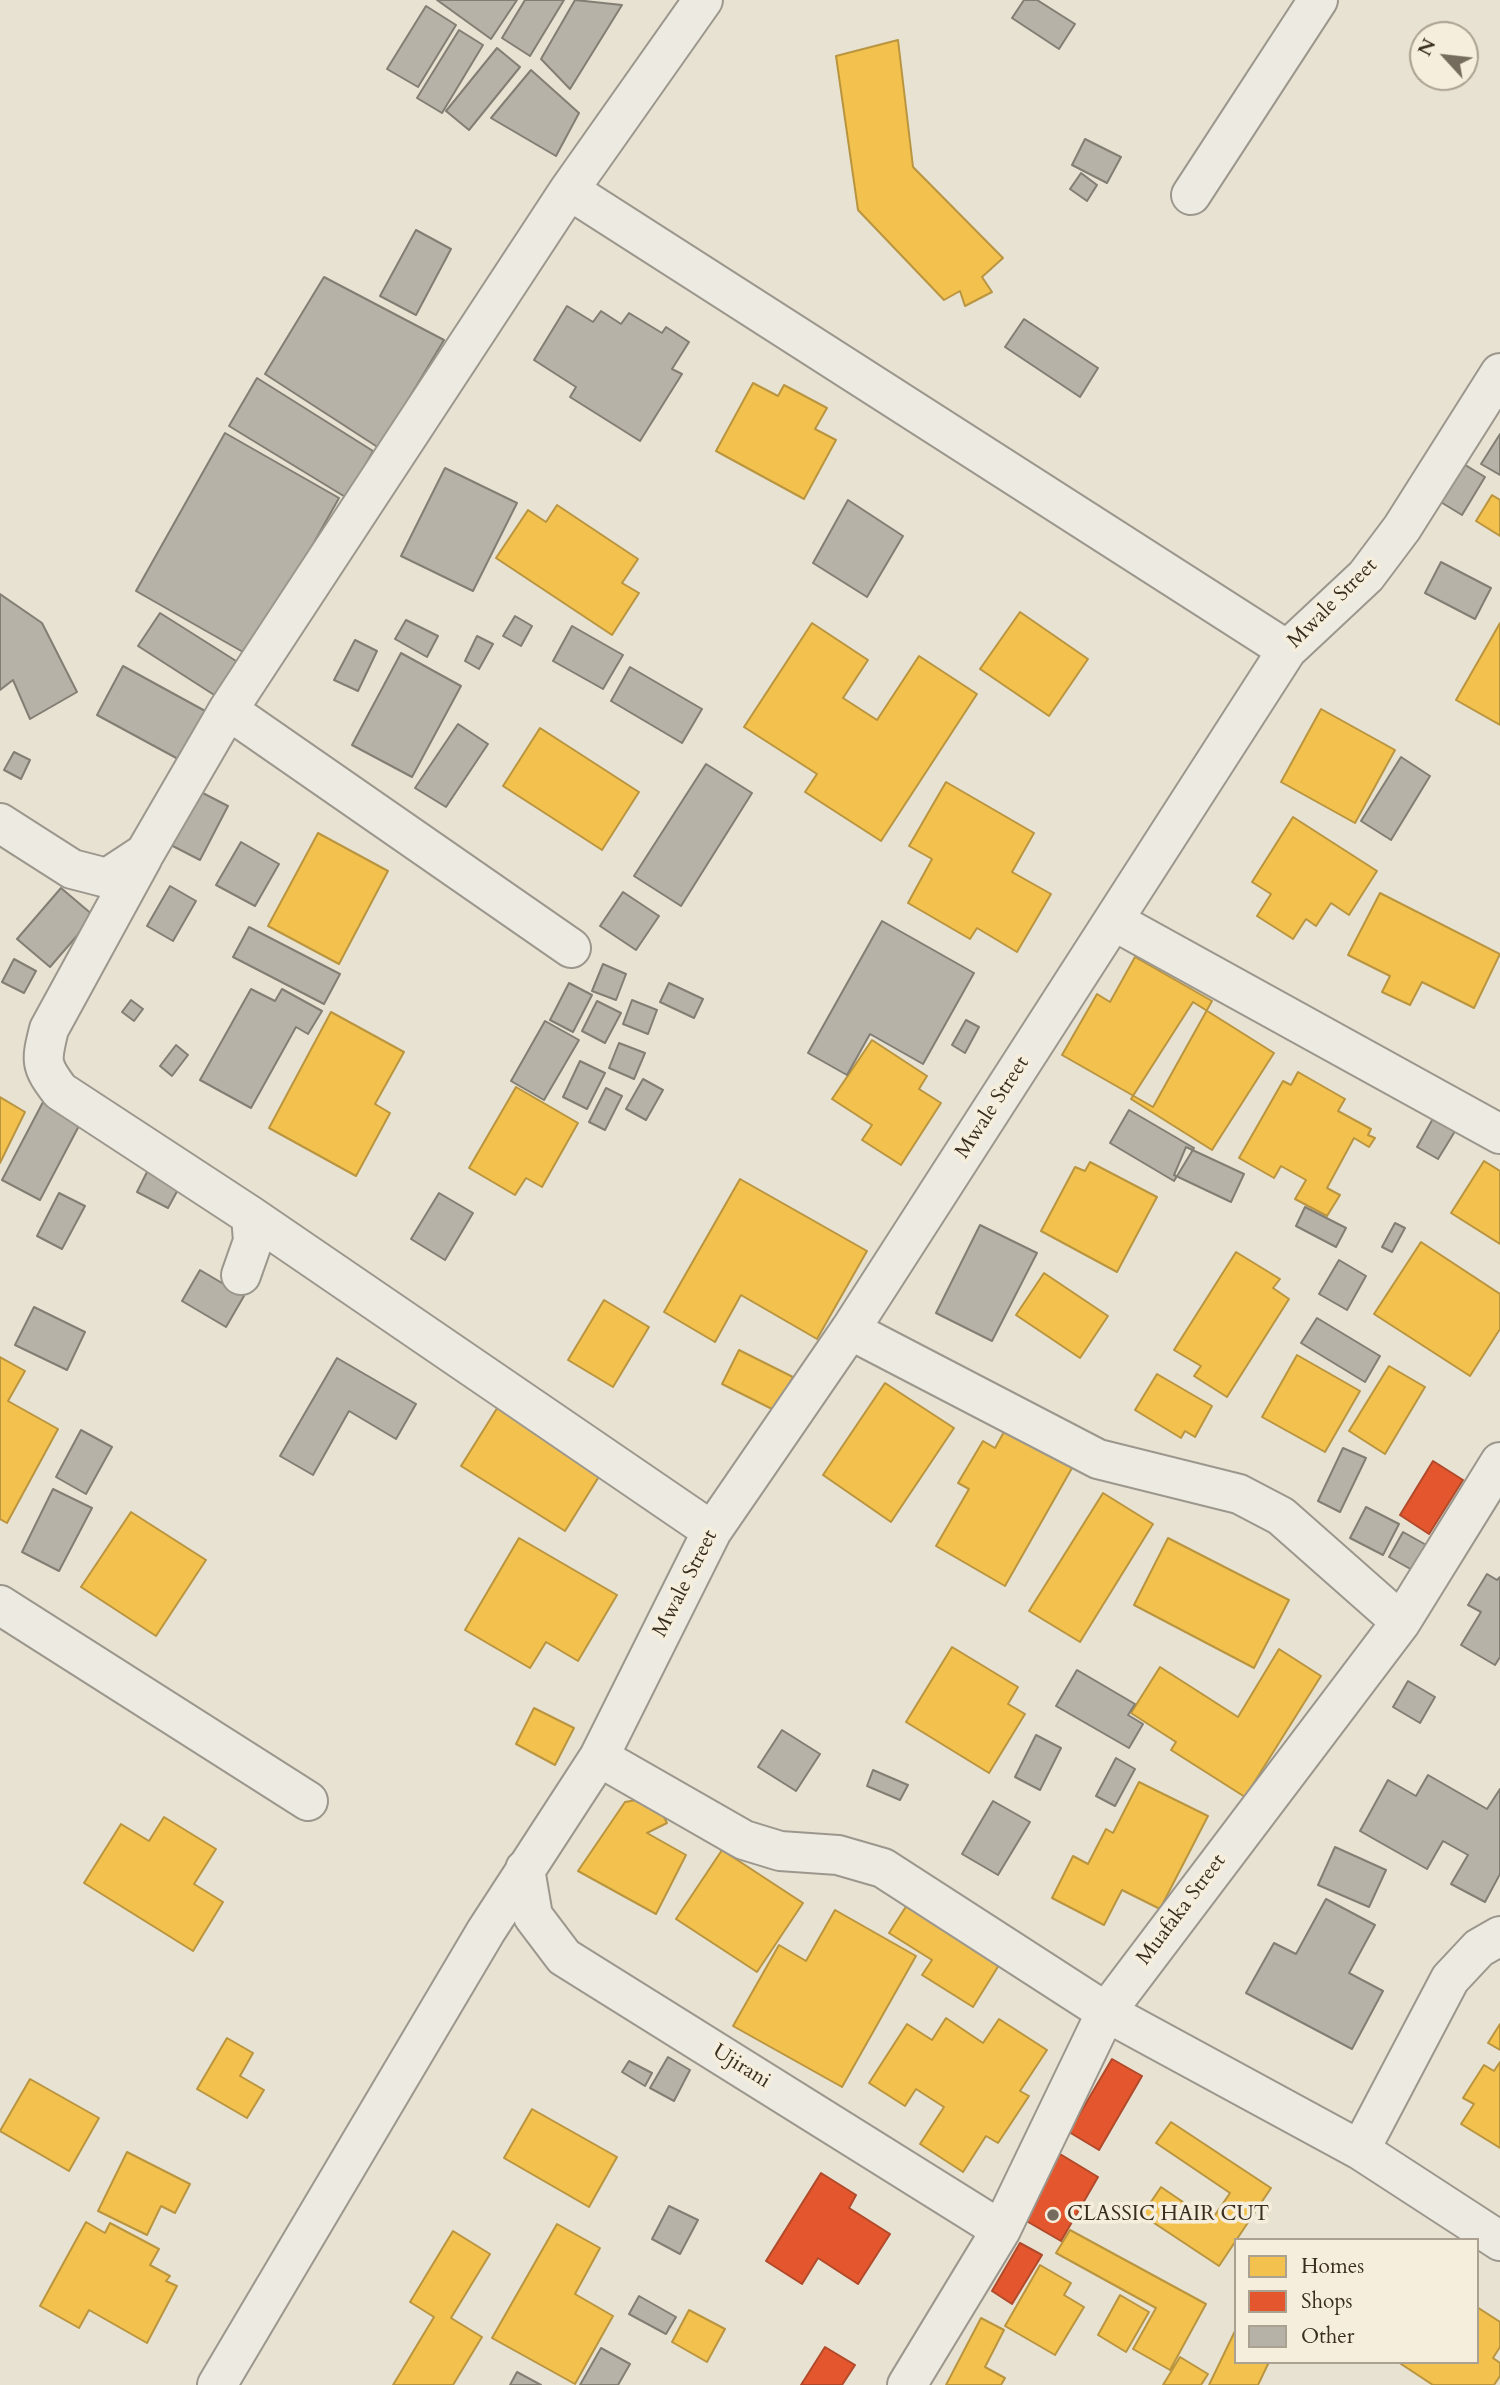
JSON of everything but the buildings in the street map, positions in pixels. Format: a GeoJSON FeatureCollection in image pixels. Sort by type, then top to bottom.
{"type":"FeatureCollection","features":[{"type":"Feature","properties":{"kind":"street"},"geometry":{"type":"LineString","coordinates":[[703,0],[569,190],[228,710],[145,853],[49,1029],[42,1055],[43,1069],[60,1091],[251,1216],[712,1531]]}},
{"type":"Feature","properties":{"kind":"street"},"geometry":{"type":"LineString","coordinates":[[1191,195],[1318,0]]}},
{"type":"Feature","properties":{"kind":"street"},"geometry":{"type":"LineString","coordinates":[[569,190],[1287,650]]}},
{"type":"Feature","properties":{"kind":"street","name":"Mwale Street"},"geometry":{"type":"LineString","coordinates":[[217,2385],[525,1869],[599,1757],[712,1531],[850,1330],[1287,650],[1366,576],[1402,528],[1500,373]]}},
{"type":"Feature","properties":{"kind":"street"},"geometry":{"type":"LineString","coordinates":[[228,710],[571,948]]}},
{"type":"Feature","properties":{"kind":"street"},"geometry":{"type":"LineString","coordinates":[[0,823],[72,869],[107,878],[145,853]]}},
{"type":"Feature","properties":{"kind":"street"},"geometry":{"type":"LineString","coordinates":[[1114,921],[1500,1134]]}},
{"type":"Feature","properties":{"kind":"street"},"geometry":{"type":"LineString","coordinates":[[241,1275],[253,1241],[251,1216]]}},
{"type":"Feature","properties":{"kind":"street"},"geometry":{"type":"LineString","coordinates":[[850,1330],[1098,1459],[1239,1494],[1281,1516],[1401,1622]]}},
{"type":"Feature","properties":{"kind":"street","name":"Muafaka Street"},"geometry":{"type":"LineString","coordinates":[[907,2385],[1001,2230],[1106,2012],[1401,1622],[1500,1462]]}},
{"type":"Feature","properties":{"kind":"street"},"geometry":{"type":"LineString","coordinates":[[0,1605],[308,1801]]}},
{"type":"Feature","properties":{"kind":"street"},"geometry":{"type":"LineString","coordinates":[[599,1757],[744,1840],[780,1852],[838,1855],[883,1868],[1106,2012],[1360,2150],[1500,2241]]}},
{"type":"Feature","properties":{"kind":"street","name":"Ujirani"},"geometry":{"type":"LineString","coordinates":[[525,1869],[533,1916],[564,1957],[1001,2230]]}},
{"type":"Feature","properties":{"kind":"street"},"geometry":{"type":"LineString","coordinates":[[1360,2150],[1450,1979],[1479,1948],[1500,1936]]}},
{"type":"Feature","properties":{"kind":"place","name":"CLASSIC HAIR CUT"},"geometry":{"type":"Point","coordinates":[1053,2215]}}]}
